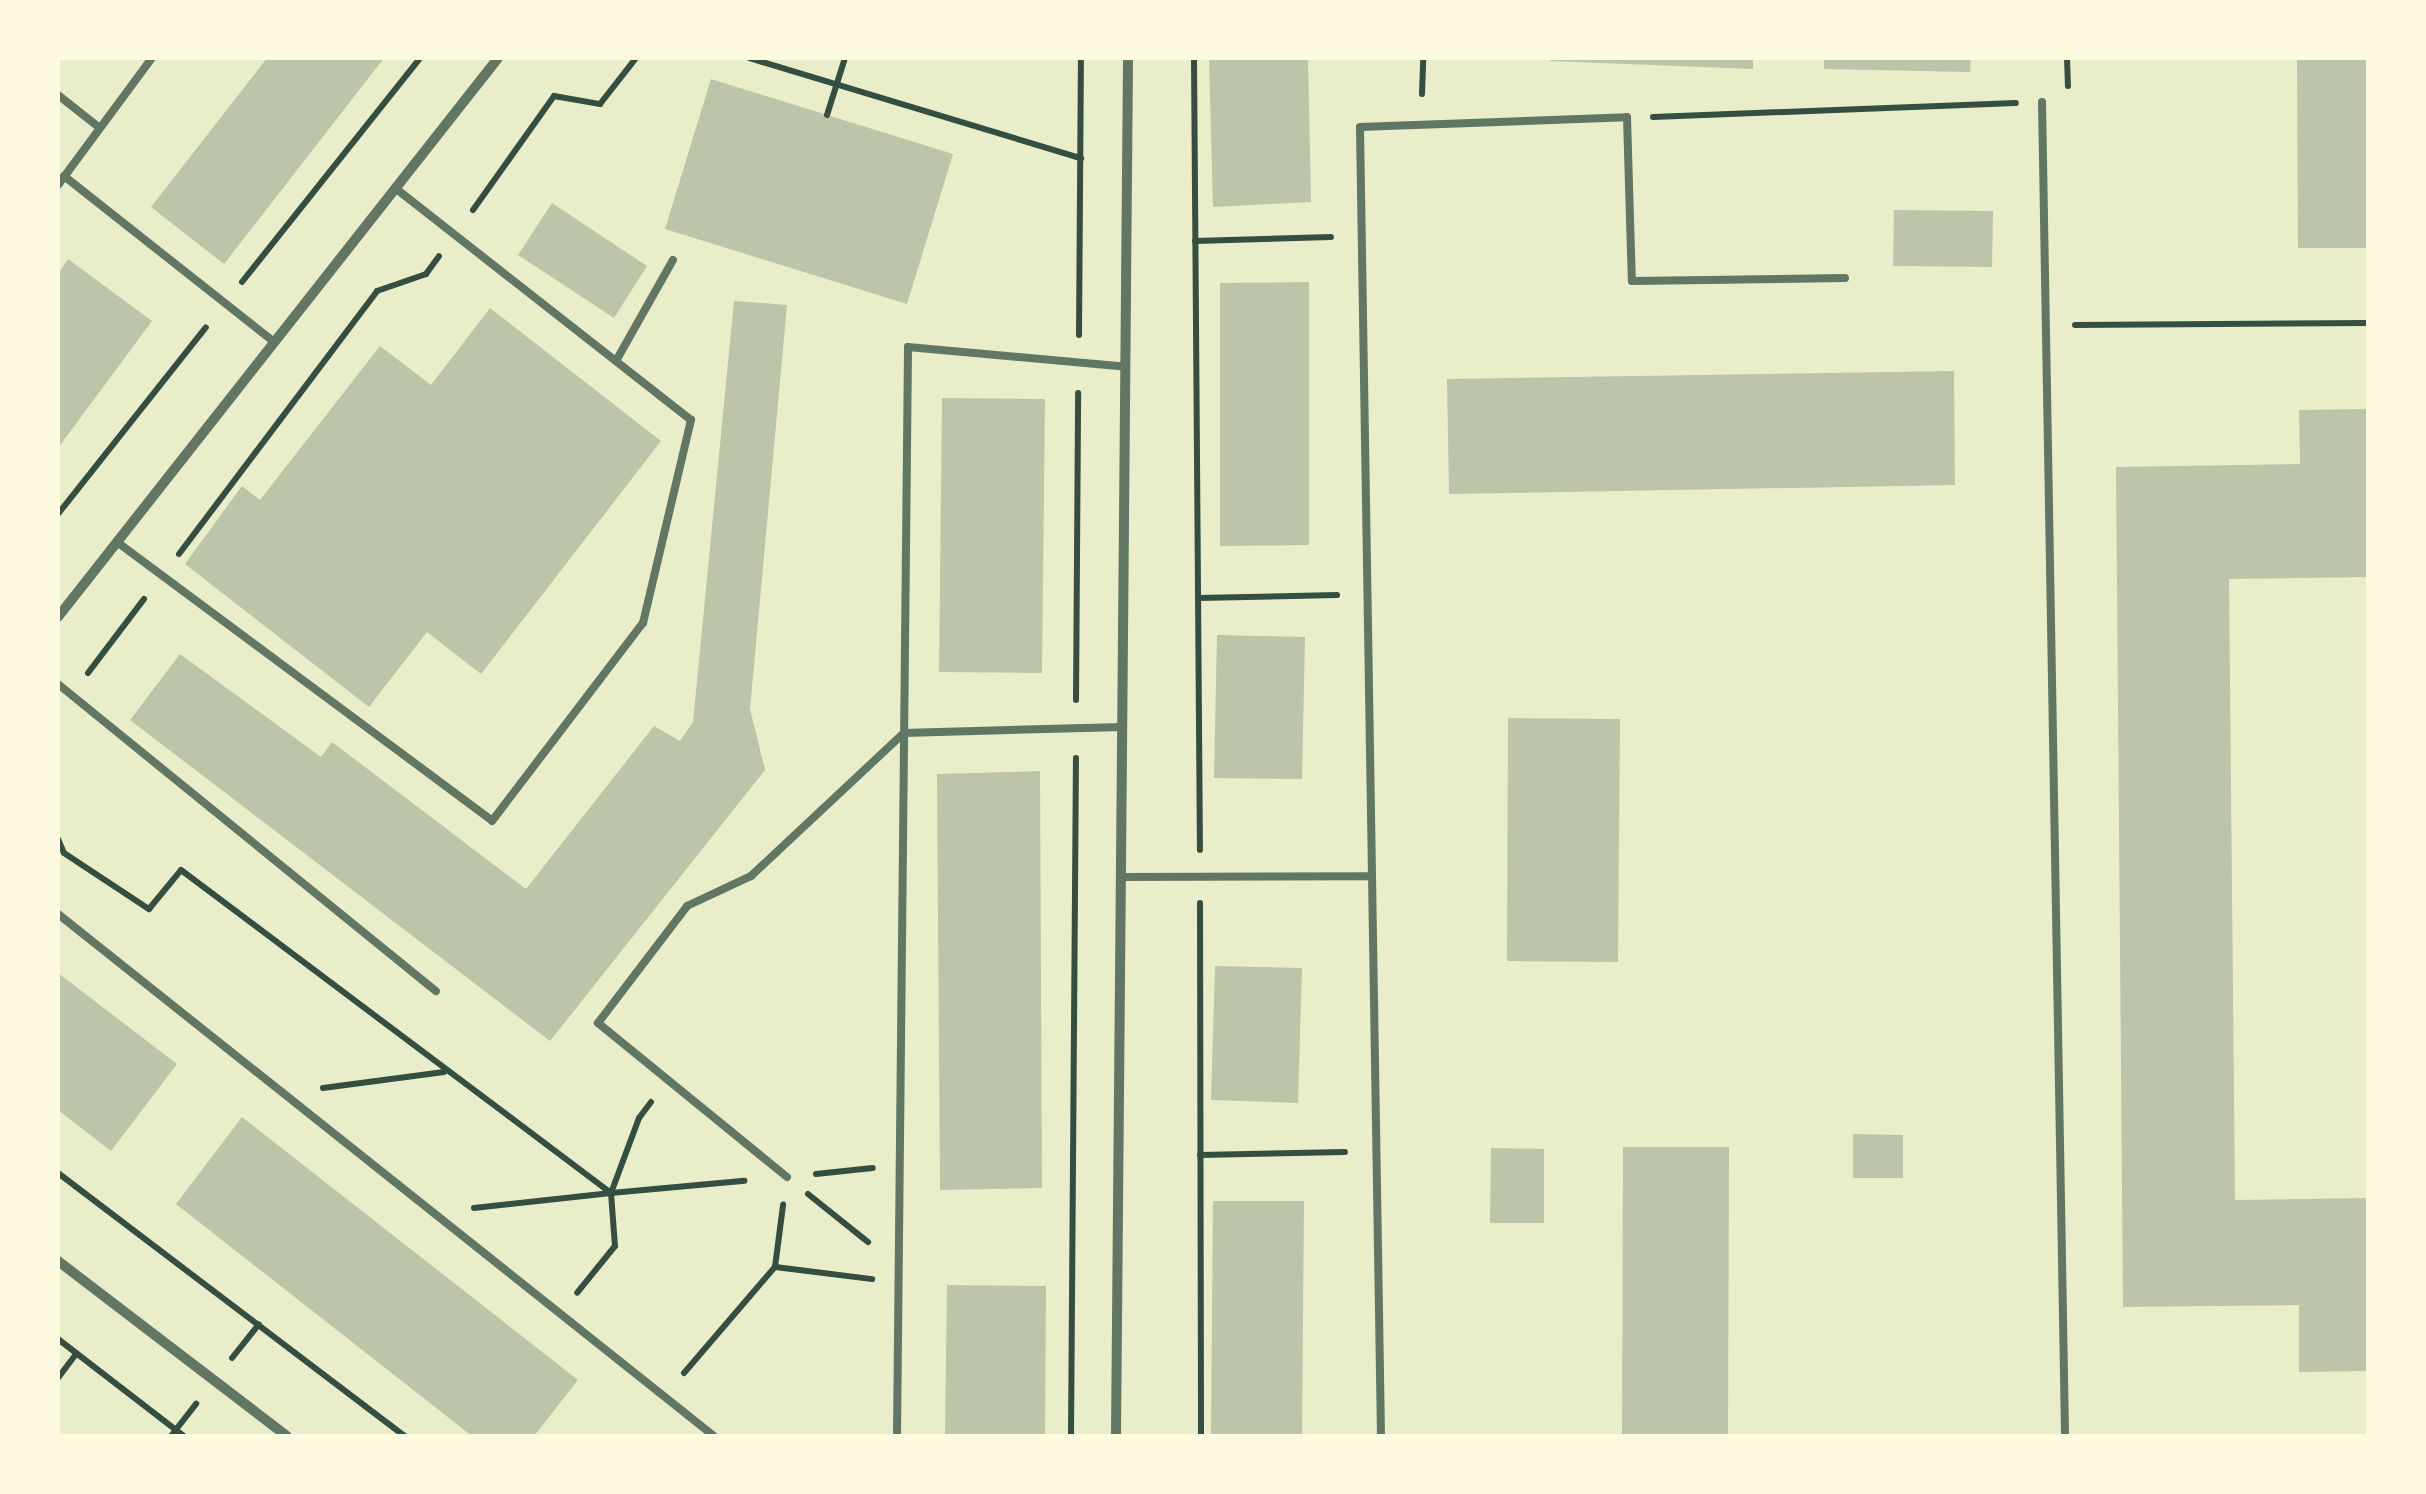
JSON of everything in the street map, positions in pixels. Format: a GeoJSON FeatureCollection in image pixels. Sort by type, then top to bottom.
{"type":"FeatureCollection","features":[{"type":"Feature","properties":{"kind":"street"},"geometry":{"type":"LineString","coordinates":[[58,617],[498,58]]}},
{"type":"Feature","properties":{"kind":"street"},"geometry":{"type":"LineString","coordinates":[[1116,1436],[1128,58]]}},
{"type":"Feature","properties":{"kind":"street"},"geometry":{"type":"LineString","coordinates":[[58,1261],[287,1436]]}},
{"type":"Feature","properties":{"kind":"lane"},"geometry":{"type":"LineString","coordinates":[[58,185],[152,58]]}},
{"type":"Feature","properties":{"kind":"lane"},"geometry":{"type":"LineString","coordinates":[[58,95],[100,128]]}},
{"type":"Feature","properties":{"kind":"lane"},"geometry":{"type":"LineString","coordinates":[[2042,102],[2065,1436]]}},
{"type":"Feature","properties":{"kind":"lane"},"geometry":{"type":"LineString","coordinates":[[1381,1436],[1360,127],[1627,118],[1632,281],[1845,278]]}},
{"type":"Feature","properties":{"kind":"lane"},"geometry":{"type":"LineString","coordinates":[[64,176],[274,342]]}},
{"type":"Feature","properties":{"kind":"lane"},"geometry":{"type":"LineString","coordinates":[[117,542],[492,821],[643,623],[691,420],[395,188]]}},
{"type":"Feature","properties":{"kind":"lane"},"geometry":{"type":"LineString","coordinates":[[616,362],[673,260]]}},
{"type":"Feature","properties":{"kind":"lane"},"geometry":{"type":"LineString","coordinates":[[896,1436],[908,348],[1126,367]]}},
{"type":"Feature","properties":{"kind":"lane"},"geometry":{"type":"LineString","coordinates":[[58,684],[436,991]]}},
{"type":"Feature","properties":{"kind":"lane"},"geometry":{"type":"LineString","coordinates":[[787,1177],[671,1078],[598,1023],[687,906],[751,876],[904,733],[1123,727]]}},
{"type":"Feature","properties":{"kind":"lane"},"geometry":{"type":"LineString","coordinates":[[1122,877],[1371,876]]}},
{"type":"Feature","properties":{"kind":"lane"},"geometry":{"type":"LineString","coordinates":[[58,914],[714,1436]]}},
{"type":"Feature","properties":{"kind":"path"},"geometry":{"type":"LineString","coordinates":[[72,696],[377,291],[426,274],[554,96],[600,104],[636,58]]}},
{"type":"Feature","properties":{"kind":"path"},"geometry":{"type":"LineString","coordinates":[[749,58],[1080,158]]}},
{"type":"Feature","properties":{"kind":"path"},"geometry":{"type":"LineString","coordinates":[[827,115],[845,58]]}},
{"type":"Feature","properties":{"kind":"path"},"geometry":{"type":"LineString","coordinates":[[1194,58],[1201,1436]]}},
{"type":"Feature","properties":{"kind":"path"},"geometry":{"type":"LineString","coordinates":[[1627,118],[2068,101],[2068,58]]}},
{"type":"Feature","properties":{"kind":"path"},"geometry":{"type":"LineString","coordinates":[[1195,240],[1362,236]]}},
{"type":"Feature","properties":{"kind":"path"},"geometry":{"type":"LineString","coordinates":[[2046,325],[2368,323]]}},
{"type":"Feature","properties":{"kind":"path"},"geometry":{"type":"LineString","coordinates":[[1198,598],[1368,594]]}},
{"type":"Feature","properties":{"kind":"path"},"geometry":{"type":"LineString","coordinates":[[58,839],[64,853],[149,909],[182,870],[445,1072],[611,1193]]}},
{"type":"Feature","properties":{"kind":"path"},"geometry":{"type":"LineString","coordinates":[[282,1093],[445,1072]]}},
{"type":"Feature","properties":{"kind":"path"},"geometry":{"type":"LineString","coordinates":[[560,1314],[615,1246],[611,1193],[638,1118],[671,1078]]}},
{"type":"Feature","properties":{"kind":"path"},"geometry":{"type":"LineString","coordinates":[[1200,1155],[1377,1152]]}},
{"type":"Feature","properties":{"kind":"path"},"geometry":{"type":"LineString","coordinates":[[58,1172],[405,1436]]}},
{"type":"Feature","properties":{"kind":"path"},"geometry":{"type":"LineString","coordinates":[[787,1177],[900,1268]]}},
{"type":"Feature","properties":{"kind":"path"},"geometry":{"type":"LineString","coordinates":[[663,1396],[775,1267],[787,1177]]}},
{"type":"Feature","properties":{"kind":"path"},"geometry":{"type":"LineString","coordinates":[[433,1213],[611,1193]]}},
{"type":"Feature","properties":{"kind":"path"},"geometry":{"type":"LineString","coordinates":[[775,1267],[898,1282]]}},
{"type":"Feature","properties":{"kind":"path"},"geometry":{"type":"LineString","coordinates":[[58,1339],[173,1433],[184,1436]]}},
{"type":"Feature","properties":{"kind":"path"},"geometry":{"type":"LineString","coordinates":[[58,1378],[76,1354]]}},
{"type":"Feature","properties":{"kind":"building"},"geometry":{"type":"Polygon","coordinates":[[[267,58],[384,58],[224,264],[151,207],[267,58]]]}},
{"type":"Feature","properties":{"kind":"building"},"geometry":{"type":"Polygon","coordinates":[[[1209,58],[1308,58],[1311,202],[1213,207],[1209,58]]]}},
{"type":"Feature","properties":{"kind":"building"},"geometry":{"type":"Polygon","coordinates":[[[1753,58],[1753,69],[1550,61],[1753,58]]]}},
{"type":"Feature","properties":{"kind":"building"},"geometry":{"type":"Polygon","coordinates":[[[1824,58],[1971,58],[1970,72],[1824,69],[1824,58]]]}},
{"type":"Feature","properties":{"kind":"building"},"geometry":{"type":"Polygon","coordinates":[[[2297,58],[2368,58],[2368,248],[2298,248],[2297,58]]]}},
{"type":"Feature","properties":{"kind":"building"},"geometry":{"type":"Polygon","coordinates":[[[711,79],[953,154],[907,304],[665,229],[711,79]]]}},
{"type":"Feature","properties":{"kind":"building"},"geometry":{"type":"Polygon","coordinates":[[[552,203],[647,266],[614,318],[518,255],[552,203]]]}},
{"type":"Feature","properties":{"kind":"building"},"geometry":{"type":"Polygon","coordinates":[[[1894,210],[1993,211],[1992,267],[1893,266],[1894,210]]]}},
{"type":"Feature","properties":{"kind":"building"},"geometry":{"type":"Polygon","coordinates":[[[68,259],[152,321],[58,448],[58,274],[68,259]]]}},
{"type":"Feature","properties":{"kind":"building"},"geometry":{"type":"Polygon","coordinates":[[[1309,282],[1309,545],[1220,546],[1220,283],[1309,282]]]}},
{"type":"Feature","properties":{"kind":"building"},"geometry":{"type":"Polygon","coordinates":[[[734,301],[787,305],[750,709],[765,770],[550,1041],[130,720],[180,654],[321,757],[332,742],[526,889],[654,726],[680,741],[693,722],[734,301]]]}},
{"type":"Feature","properties":{"kind":"building"},"geometry":{"type":"Polygon","coordinates":[[[490,308],[661,441],[481,674],[427,632],[369,707],[185,564],[242,486],[260,500],[380,346],[431,385],[490,308]]]}},
{"type":"Feature","properties":{"kind":"building"},"geometry":{"type":"Polygon","coordinates":[[[1954,371],[1955,485],[1449,494],[1447,379],[1954,371]]]}},
{"type":"Feature","properties":{"kind":"building"},"geometry":{"type":"Polygon","coordinates":[[[942,398],[1045,399],[1042,673],[939,672],[942,398]]]}},
{"type":"Feature","properties":{"kind":"building"},"geometry":{"type":"Polygon","coordinates":[[[2368,409],[2368,577],[2229,579],[2235,1200],[2368,1198],[2368,1371],[2299,1372],[2299,1305],[2123,1307],[2116,467],[2300,464],[2299,410],[2368,409]]]}},
{"type":"Feature","properties":{"kind":"building"},"geometry":{"type":"Polygon","coordinates":[[[1217,635],[1305,637],[1302,779],[1214,778],[1217,635]]]}},
{"type":"Feature","properties":{"kind":"building"},"geometry":{"type":"Polygon","coordinates":[[[1508,718],[1620,719],[1618,962],[1507,961],[1508,718]]]}},
{"type":"Feature","properties":{"kind":"building"},"geometry":{"type":"Polygon","coordinates":[[[1040,771],[1042,1188],[940,1190],[937,774],[1040,771]]]}},
{"type":"Feature","properties":{"kind":"building"},"geometry":{"type":"Polygon","coordinates":[[[1215,966],[1302,968],[1298,1103],[1211,1100],[1215,966]]]}},
{"type":"Feature","properties":{"kind":"building"},"geometry":{"type":"Polygon","coordinates":[[[58,973],[177,1064],[111,1151],[58,1110],[58,973]]]}},
{"type":"Feature","properties":{"kind":"building"},"geometry":{"type":"Polygon","coordinates":[[[242,1117],[578,1380],[534,1436],[472,1436],[176,1204],[242,1117]]]}},
{"type":"Feature","properties":{"kind":"building"},"geometry":{"type":"Polygon","coordinates":[[[1853,1134],[1903,1135],[1903,1178],[1853,1178],[1853,1134]]]}},
{"type":"Feature","properties":{"kind":"building"},"geometry":{"type":"Polygon","coordinates":[[[1623,1147],[1729,1147],[1728,1436],[1622,1436],[1623,1147]]]}},
{"type":"Feature","properties":{"kind":"building"},"geometry":{"type":"Polygon","coordinates":[[[1491,1148],[1544,1149],[1544,1223],[1490,1223],[1491,1148]]]}},
{"type":"Feature","properties":{"kind":"building"},"geometry":{"type":"Polygon","coordinates":[[[1213,1201],[1304,1201],[1302,1436],[1211,1436],[1213,1201]]]}},
{"type":"Feature","properties":{"kind":"building"},"geometry":{"type":"Polygon","coordinates":[[[947,1285],[1046,1286],[1045,1436],[945,1436],[947,1285]]]}}]}
